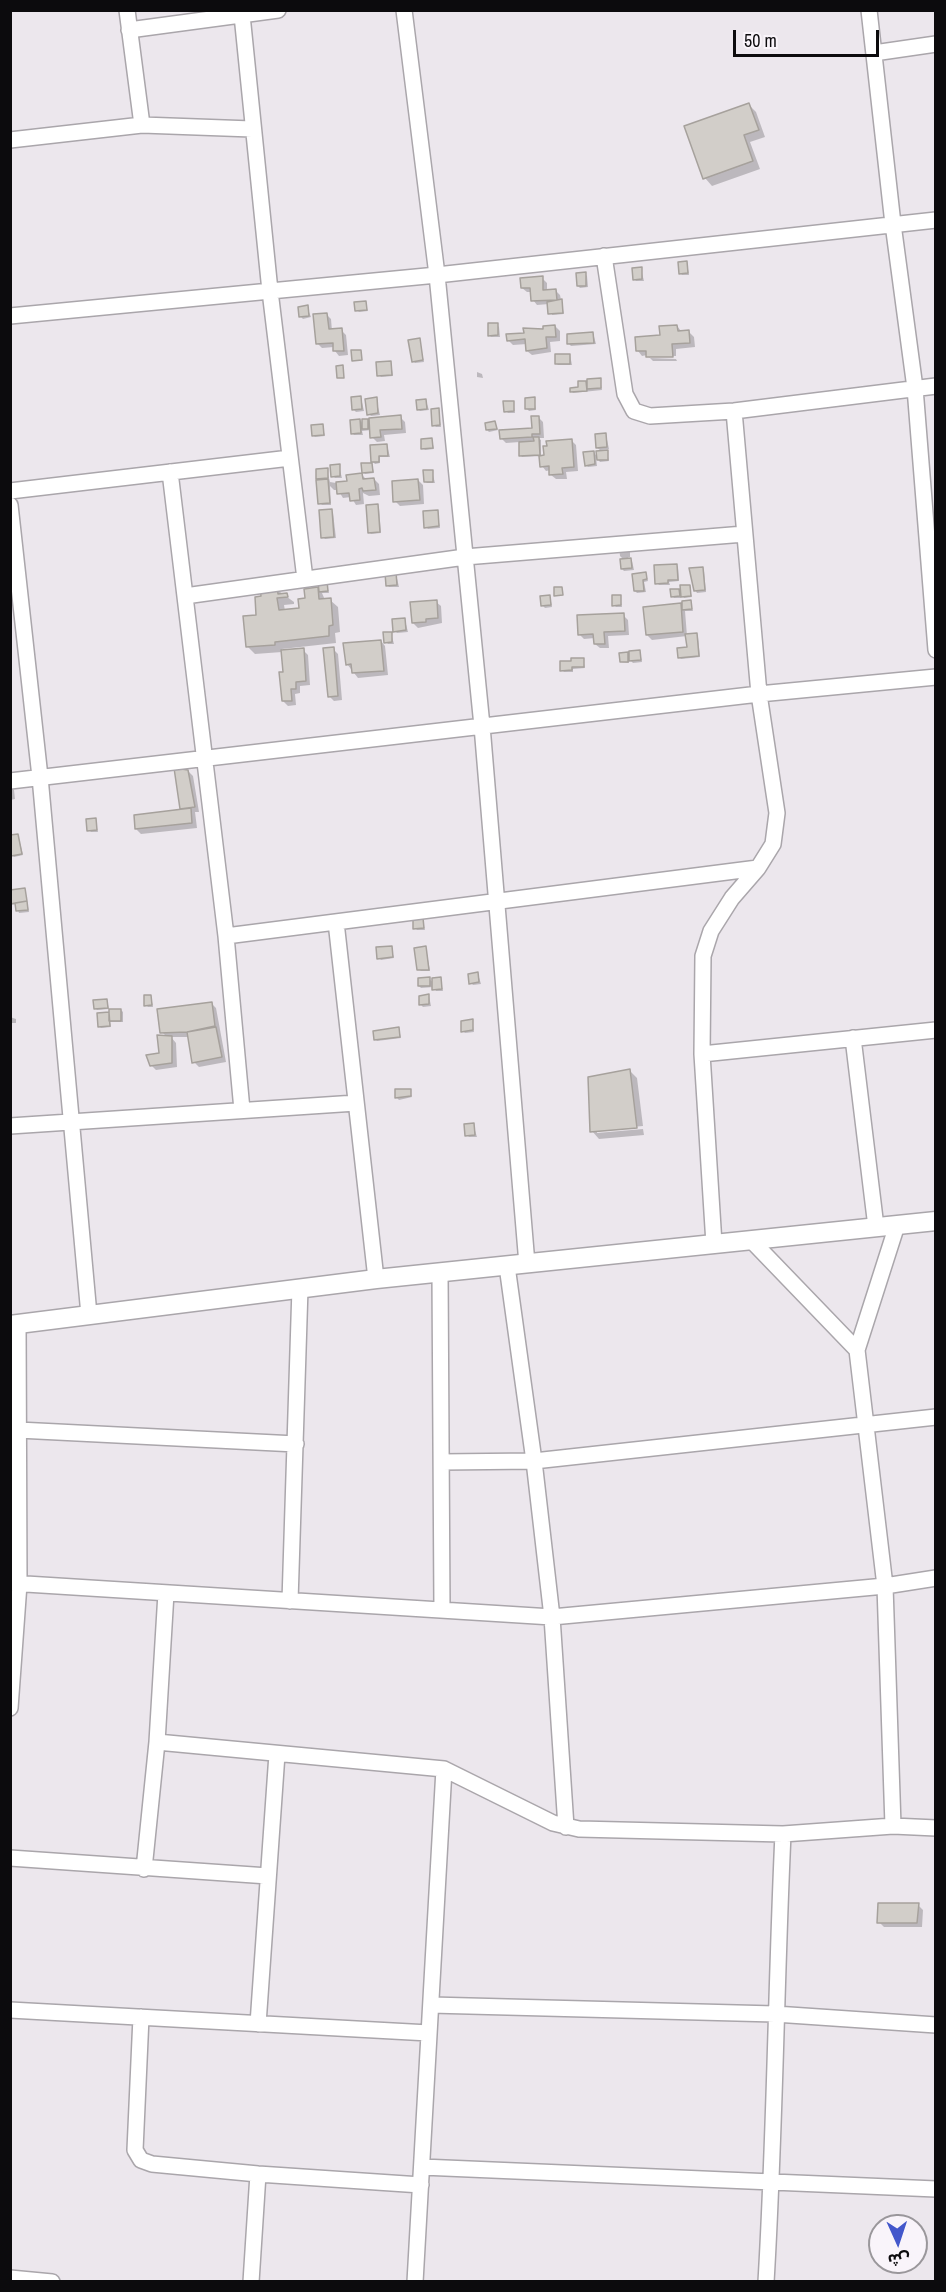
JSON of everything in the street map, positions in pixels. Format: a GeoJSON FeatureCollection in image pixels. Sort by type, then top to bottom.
{"type":"FeatureCollection","features":[{"type":"Feature","properties":{"kind":"street"},"geometry":{"type":"LineString","coordinates":[[127,10],[142,125]]}},
{"type":"Feature","properties":{"kind":"street"},"geometry":{"type":"LineString","coordinates":[[129,30],[278,10]]}},
{"type":"Feature","properties":{"kind":"street"},"geometry":{"type":"LineString","coordinates":[[404,10],[437,275],[482,726],[527,1264]]}},
{"type":"Feature","properties":{"kind":"street"},"geometry":{"type":"LineString","coordinates":[[869,10],[893,224],[915,388],[936,651]]}},
{"type":"Feature","properties":{"kind":"street"},"geometry":{"type":"LineString","coordinates":[[242,15],[270,291],[305,579]]}},
{"type":"Feature","properties":{"kind":"street"},"geometry":{"type":"LineString","coordinates":[[874,53],[936,44]]}},
{"type":"Feature","properties":{"kind":"street"},"geometry":{"type":"LineString","coordinates":[[10,140],[142,125],[252,129]]}},
{"type":"Feature","properties":{"kind":"street"},"geometry":{"type":"LineString","coordinates":[[10,316],[437,275],[936,220]]}},
{"type":"Feature","properties":{"kind":"street"},"geometry":{"type":"LineString","coordinates":[[604,256],[625,394],[634,411],[650,416],[734,411],[936,386]]}},
{"type":"Feature","properties":{"kind":"street"},"geometry":{"type":"LineString","coordinates":[[714,1244],[702,1054],[703,956],[711,931],[732,898],[758,868],[773,844],[777,813],[759,694],[734,411]]}},
{"type":"Feature","properties":{"kind":"street"},"geometry":{"type":"LineString","coordinates":[[10,491],[290,458]]}},
{"type":"Feature","properties":{"kind":"street"},"geometry":{"type":"LineString","coordinates":[[170,472],[226,936],[242,1110]]}},
{"type":"Feature","properties":{"kind":"street"},"geometry":{"type":"LineString","coordinates":[[10,505],[40,777],[88,1315]]}},
{"type":"Feature","properties":{"kind":"street"},"geometry":{"type":"LineString","coordinates":[[185,596],[465,557],[744,534]]}},
{"type":"Feature","properties":{"kind":"street"},"geometry":{"type":"LineString","coordinates":[[10,781],[759,694],[936,677]]}},
{"type":"Feature","properties":{"kind":"street"},"geometry":{"type":"LineString","coordinates":[[226,936],[758,868]]}},
{"type":"Feature","properties":{"kind":"street"},"geometry":{"type":"LineString","coordinates":[[336,922],[376,1279]]}},
{"type":"Feature","properties":{"kind":"street"},"geometry":{"type":"LineString","coordinates":[[702,1054],[936,1030]]}},
{"type":"Feature","properties":{"kind":"street"},"geometry":{"type":"LineString","coordinates":[[853,1038],[876,1227]]}},
{"type":"Feature","properties":{"kind":"street"},"geometry":{"type":"LineString","coordinates":[[10,1126],[356,1103]]}},
{"type":"Feature","properties":{"kind":"street"},"geometry":{"type":"LineString","coordinates":[[10,1708],[18,1431],[14,1324],[376,1279],[936,1221]]}},
{"type":"Feature","properties":{"kind":"street"},"geometry":{"type":"LineString","coordinates":[[893,1826],[885,1586],[857,1350],[897,1225]]}},
{"type":"Feature","properties":{"kind":"street"},"geometry":{"type":"LineString","coordinates":[[751,1240],[857,1350]]}},
{"type":"Feature","properties":{"kind":"street"},"geometry":{"type":"LineString","coordinates":[[507,1266],[534,1461],[552,1617],[566,1827]]}},
{"type":"Feature","properties":{"kind":"street"},"geometry":{"type":"LineString","coordinates":[[440,1273],[442,1610]]}},
{"type":"Feature","properties":{"kind":"street"},"geometry":{"type":"LineString","coordinates":[[291,1601],[300,1288]]}},
{"type":"Feature","properties":{"kind":"street"},"geometry":{"type":"LineString","coordinates":[[442,1462],[534,1461],[936,1417]]}},
{"type":"Feature","properties":{"kind":"street"},"geometry":{"type":"LineString","coordinates":[[18,1431],[296,1444]]}},
{"type":"Feature","properties":{"kind":"street"},"geometry":{"type":"LineString","coordinates":[[15,1584],[552,1617],[885,1586],[936,1578]]}},
{"type":"Feature","properties":{"kind":"street"},"geometry":{"type":"LineString","coordinates":[[144,1869],[157,1742],[166,1593]]}},
{"type":"Feature","properties":{"kind":"street"},"geometry":{"type":"LineString","coordinates":[[157,1742],[444,1769],[553,1823],[566,1827],[783,1834],[893,1826],[936,1828]]}},
{"type":"Feature","properties":{"kind":"street"},"geometry":{"type":"LineString","coordinates":[[258,2024],[277,1754]]}},
{"type":"Feature","properties":{"kind":"street"},"geometry":{"type":"LineString","coordinates":[[415,2282],[444,1769]]}},
{"type":"Feature","properties":{"kind":"street"},"geometry":{"type":"LineString","coordinates":[[766,2282],[772,2183],[775,2014],[783,1834]]}},
{"type":"Feature","properties":{"kind":"street"},"geometry":{"type":"LineString","coordinates":[[10,1858],[268,1876]]}},
{"type":"Feature","properties":{"kind":"street"},"geometry":{"type":"LineString","coordinates":[[431,2005],[775,2014],[936,2025]]}},
{"type":"Feature","properties":{"kind":"street"},"geometry":{"type":"LineString","coordinates":[[10,2010],[429,2033]]}},
{"type":"Feature","properties":{"kind":"street"},"geometry":{"type":"LineString","coordinates":[[141,2018],[135,2150],[141,2160],[152,2164],[258,2174],[421,2185]]}},
{"type":"Feature","properties":{"kind":"street"},"geometry":{"type":"LineString","coordinates":[[422,2167],[936,2189]]}},
{"type":"Feature","properties":{"kind":"street"},"geometry":{"type":"LineString","coordinates":[[251,2282],[258,2174]]}},
{"type":"Feature","properties":{"kind":"street"},"geometry":{"type":"LineString","coordinates":[[10,2278],[52,2282]]}},
{"type":"Feature","properties":{"kind":"building"},"geometry":{"type":"Polygon","coordinates":[[[749,103],[759,130],[744,135],[753,161],[703,179],[684,126],[749,103]]]}},
{"type":"Feature","properties":{"kind":"building"},"geometry":{"type":"Polygon","coordinates":[[[687,261],[688,273],[679,274],[678,262],[687,261]]]}},
{"type":"Feature","properties":{"kind":"building"},"geometry":{"type":"Polygon","coordinates":[[[642,267],[642,279],[633,280],[632,268],[642,267]]]}},
{"type":"Feature","properties":{"kind":"building"},"geometry":{"type":"Polygon","coordinates":[[[586,272],[586,286],[577,286],[576,273],[586,272]]]}},
{"type":"Feature","properties":{"kind":"building"},"geometry":{"type":"Polygon","coordinates":[[[543,276],[543,290],[556,289],[557,300],[531,301],[530,288],[521,288],[520,278],[543,276]]]}},
{"type":"Feature","properties":{"kind":"building"},"geometry":{"type":"Polygon","coordinates":[[[562,299],[563,313],[548,314],[547,302],[562,299]]]}},
{"type":"Feature","properties":{"kind":"building"},"geometry":{"type":"Polygon","coordinates":[[[366,301],[367,310],[355,311],[354,302],[366,301]]]}},
{"type":"Feature","properties":{"kind":"building"},"geometry":{"type":"Polygon","coordinates":[[[308,305],[309,316],[299,317],[298,307],[308,305]]]}},
{"type":"Feature","properties":{"kind":"building"},"geometry":{"type":"Polygon","coordinates":[[[327,313],[329,329],[342,328],[344,351],[333,351],[333,343],[316,344],[313,314],[327,313]]]}},
{"type":"Feature","properties":{"kind":"building"},"geometry":{"type":"Polygon","coordinates":[[[488,323],[498,323],[498,335],[488,336],[488,323]]]}},
{"type":"Feature","properties":{"kind":"building"},"geometry":{"type":"Polygon","coordinates":[[[555,325],[556,337],[546,337],[547,348],[526,351],[525,339],[507,341],[506,334],[524,333],[523,328],[543,329],[543,326],[555,325]]]}},
{"type":"Feature","properties":{"kind":"building"},"geometry":{"type":"Polygon","coordinates":[[[677,325],[678,331],[689,330],[690,343],[672,344],[673,357],[646,357],[646,351],[636,351],[635,337],[660,335],[659,326],[677,325]]]}},
{"type":"Feature","properties":{"kind":"building"},"geometry":{"type":"Polygon","coordinates":[[[593,332],[594,343],[567,344],[567,334],[593,332]]]}},
{"type":"Feature","properties":{"kind":"building"},"geometry":{"type":"Polygon","coordinates":[[[420,338],[423,360],[412,362],[408,340],[420,338]]]}},
{"type":"Feature","properties":{"kind":"building"},"geometry":{"type":"Polygon","coordinates":[[[351,350],[361,350],[362,360],[352,361],[351,350]]]}},
{"type":"Feature","properties":{"kind":"building"},"geometry":{"type":"Polygon","coordinates":[[[555,354],[570,354],[570,364],[555,364],[555,354]]]}},
{"type":"Feature","properties":{"kind":"building"},"geometry":{"type":"Polygon","coordinates":[[[391,361],[392,375],[377,376],[376,362],[391,361]]]}},
{"type":"Feature","properties":{"kind":"building"},"geometry":{"type":"Polygon","coordinates":[[[343,365],[344,378],[337,378],[336,366],[343,365]]]}},
{"type":"Feature","properties":{"kind":"building"},"geometry":{"type":"Polygon","coordinates":[[[601,378],[601,388],[587,389],[587,379],[601,378]]]}},
{"type":"Feature","properties":{"kind":"building"},"geometry":{"type":"Polygon","coordinates":[[[578,381],[586,381],[587,391],[570,392],[570,388],[578,387],[578,381]]]}},
{"type":"Feature","properties":{"kind":"building"},"geometry":{"type":"Polygon","coordinates":[[[361,396],[362,409],[352,410],[351,397],[361,396]]]}},
{"type":"Feature","properties":{"kind":"building"},"geometry":{"type":"Polygon","coordinates":[[[377,397],[378,413],[367,415],[365,399],[377,397]]]}},
{"type":"Feature","properties":{"kind":"building"},"geometry":{"type":"Polygon","coordinates":[[[535,397],[535,409],[525,409],[525,398],[535,397]]]}},
{"type":"Feature","properties":{"kind":"building"},"geometry":{"type":"Polygon","coordinates":[[[426,399],[427,409],[417,410],[416,400],[426,399]]]}},
{"type":"Feature","properties":{"kind":"building"},"geometry":{"type":"Polygon","coordinates":[[[503,401],[514,401],[514,411],[504,412],[503,401]]]}},
{"type":"Feature","properties":{"kind":"building"},"geometry":{"type":"Polygon","coordinates":[[[439,408],[440,425],[432,426],[431,409],[439,408]]]}},
{"type":"Feature","properties":{"kind":"building"},"geometry":{"type":"Polygon","coordinates":[[[401,415],[402,429],[380,430],[381,437],[370,438],[369,418],[401,415]]]}},
{"type":"Feature","properties":{"kind":"building"},"geometry":{"type":"Polygon","coordinates":[[[531,416],[539,416],[540,434],[532,434],[532,437],[500,439],[499,430],[532,428],[531,416]]]}},
{"type":"Feature","properties":{"kind":"building"},"geometry":{"type":"Polygon","coordinates":[[[360,419],[361,433],[351,434],[350,420],[360,419]]]}},
{"type":"Feature","properties":{"kind":"building"},"geometry":{"type":"Polygon","coordinates":[[[362,419],[368,419],[368,429],[362,429],[362,419]]]}},
{"type":"Feature","properties":{"kind":"building"},"geometry":{"type":"Polygon","coordinates":[[[495,421],[497,429],[486,430],[485,423],[495,421]]]}},
{"type":"Feature","properties":{"kind":"building"},"geometry":{"type":"Polygon","coordinates":[[[323,424],[324,435],[312,436],[311,425],[323,424]]]}},
{"type":"Feature","properties":{"kind":"building"},"geometry":{"type":"Polygon","coordinates":[[[606,433],[607,447],[596,448],[595,434],[606,433]]]}},
{"type":"Feature","properties":{"kind":"building"},"geometry":{"type":"Polygon","coordinates":[[[533,437],[539,437],[540,455],[519,456],[519,442],[534,441],[533,437]]]}},
{"type":"Feature","properties":{"kind":"building"},"geometry":{"type":"Polygon","coordinates":[[[432,438],[433,448],[421,449],[421,439],[432,438]]]}},
{"type":"Feature","properties":{"kind":"building"},"geometry":{"type":"Polygon","coordinates":[[[572,439],[574,467],[562,468],[563,474],[549,475],[549,466],[540,467],[539,456],[544,455],[543,446],[547,446],[546,441],[572,439]]]}},
{"type":"Feature","properties":{"kind":"building"},"geometry":{"type":"Polygon","coordinates":[[[387,444],[388,456],[379,456],[379,462],[371,462],[370,445],[387,444]]]}},
{"type":"Feature","properties":{"kind":"building"},"geometry":{"type":"Polygon","coordinates":[[[608,450],[608,460],[597,460],[596,451],[608,450]]]}},
{"type":"Feature","properties":{"kind":"building"},"geometry":{"type":"Polygon","coordinates":[[[594,451],[595,464],[585,466],[583,452],[594,451]]]}},
{"type":"Feature","properties":{"kind":"building"},"geometry":{"type":"Polygon","coordinates":[[[361,463],[372,463],[373,472],[362,473],[361,463]]]}},
{"type":"Feature","properties":{"kind":"building"},"geometry":{"type":"Polygon","coordinates":[[[340,464],[340,476],[331,477],[330,465],[340,464]]]}},
{"type":"Feature","properties":{"kind":"building"},"geometry":{"type":"Polygon","coordinates":[[[328,468],[328,478],[316,479],[316,469],[328,468]]]}},
{"type":"Feature","properties":{"kind":"building"},"geometry":{"type":"Polygon","coordinates":[[[423,470],[433,470],[433,482],[424,482],[423,470]]]}},
{"type":"Feature","properties":{"kind":"building"},"geometry":{"type":"Polygon","coordinates":[[[362,473],[363,479],[374,478],[376,490],[359,489],[360,500],[350,501],[349,493],[337,494],[336,482],[347,481],[346,475],[362,473]]]}},
{"type":"Feature","properties":{"kind":"building"},"geometry":{"type":"Polygon","coordinates":[[[328,479],[330,503],[318,504],[316,480],[328,479]]]}},
{"type":"Feature","properties":{"kind":"building"},"geometry":{"type":"Polygon","coordinates":[[[418,479],[420,500],[393,502],[392,481],[418,479]]]}},
{"type":"Feature","properties":{"kind":"building"},"geometry":{"type":"Polygon","coordinates":[[[378,504],[380,532],[368,533],[366,505],[378,504]]]}},
{"type":"Feature","properties":{"kind":"building"},"geometry":{"type":"Polygon","coordinates":[[[332,509],[334,537],[321,538],[319,510],[332,509]]]}},
{"type":"Feature","properties":{"kind":"building"},"geometry":{"type":"Polygon","coordinates":[[[438,510],[439,526],[424,528],[423,511],[438,510]]]}},
{"type":"Feature","properties":{"kind":"building"},"geometry":{"type":"Polygon","coordinates":[[[631,558],[632,568],[621,569],[620,559],[631,558]]]}},
{"type":"Feature","properties":{"kind":"building"},"geometry":{"type":"Polygon","coordinates":[[[677,564],[678,580],[655,584],[654,565],[677,564]]]}},
{"type":"Feature","properties":{"kind":"building"},"geometry":{"type":"Polygon","coordinates":[[[703,567],[705,590],[694,591],[689,568],[703,567]]]}},
{"type":"Feature","properties":{"kind":"building"},"geometry":{"type":"Polygon","coordinates":[[[396,572],[397,585],[386,586],[385,573],[396,572]]]}},
{"type":"Feature","properties":{"kind":"building"},"geometry":{"type":"Polygon","coordinates":[[[646,572],[647,579],[643,580],[644,591],[634,591],[632,574],[646,572]]]}},
{"type":"Feature","properties":{"kind":"building"},"geometry":{"type":"Polygon","coordinates":[[[327,581],[328,591],[319,592],[318,582],[327,581]]]}},
{"type":"Feature","properties":{"kind":"building"},"geometry":{"type":"Polygon","coordinates":[[[680,585],[690,585],[691,596],[681,597],[680,585]]]}},
{"type":"Feature","properties":{"kind":"building"},"geometry":{"type":"Polygon","coordinates":[[[277,587],[278,594],[287,593],[288,597],[277,598],[279,610],[299,608],[298,599],[305,598],[304,589],[318,587],[319,599],[331,598],[333,625],[329,626],[329,636],[275,642],[275,645],[246,647],[243,616],[256,615],[255,597],[261,596],[260,589],[277,587]]]}},
{"type":"Feature","properties":{"kind":"building"},"geometry":{"type":"Polygon","coordinates":[[[554,587],[562,587],[563,595],[554,596],[554,587]]]}},
{"type":"Feature","properties":{"kind":"building"},"geometry":{"type":"Polygon","coordinates":[[[670,589],[679,589],[680,596],[671,597],[670,589]]]}},
{"type":"Feature","properties":{"kind":"building"},"geometry":{"type":"Polygon","coordinates":[[[550,595],[551,605],[541,606],[540,596],[550,595]]]}},
{"type":"Feature","properties":{"kind":"building"},"geometry":{"type":"Polygon","coordinates":[[[612,595],[621,595],[621,605],[612,606],[612,595]]]}},
{"type":"Feature","properties":{"kind":"building"},"geometry":{"type":"Polygon","coordinates":[[[437,600],[438,618],[412,623],[410,602],[437,600]]]}},
{"type":"Feature","properties":{"kind":"building"},"geometry":{"type":"Polygon","coordinates":[[[691,600],[692,609],[682,610],[682,601],[691,600]]]}},
{"type":"Feature","properties":{"kind":"building"},"geometry":{"type":"Polygon","coordinates":[[[681,603],[683,632],[646,635],[643,607],[681,603]]]}},
{"type":"Feature","properties":{"kind":"building"},"geometry":{"type":"Polygon","coordinates":[[[624,613],[625,631],[604,632],[605,644],[594,644],[593,634],[578,635],[577,615],[624,613]]]}},
{"type":"Feature","properties":{"kind":"building"},"geometry":{"type":"Polygon","coordinates":[[[405,618],[406,630],[393,632],[392,619],[405,618]]]}},
{"type":"Feature","properties":{"kind":"building"},"geometry":{"type":"Polygon","coordinates":[[[383,632],[392,632],[392,642],[384,643],[383,632]]]}},
{"type":"Feature","properties":{"kind":"building"},"geometry":{"type":"Polygon","coordinates":[[[697,633],[699,656],[678,658],[677,648],[687,647],[685,634],[697,633]]]}},
{"type":"Feature","properties":{"kind":"building"},"geometry":{"type":"Polygon","coordinates":[[[381,640],[384,671],[352,673],[351,664],[346,665],[343,643],[381,640]]]}},
{"type":"Feature","properties":{"kind":"building"},"geometry":{"type":"Polygon","coordinates":[[[334,647],[338,696],[328,697],[323,648],[334,647]]]}},
{"type":"Feature","properties":{"kind":"building"},"geometry":{"type":"Polygon","coordinates":[[[304,648],[306,681],[296,682],[296,689],[291,689],[292,701],[282,701],[279,672],[283,672],[281,650],[304,648]]]}},
{"type":"Feature","properties":{"kind":"building"},"geometry":{"type":"Polygon","coordinates":[[[640,650],[641,660],[629,661],[629,651],[640,650]]]}},
{"type":"Feature","properties":{"kind":"building"},"geometry":{"type":"Polygon","coordinates":[[[628,652],[628,662],[620,662],[619,653],[628,652]]]}},
{"type":"Feature","properties":{"kind":"building"},"geometry":{"type":"Polygon","coordinates":[[[571,658],[584,658],[584,667],[572,667],[572,670],[560,671],[560,661],[571,661],[571,658]]]}},
{"type":"Feature","properties":{"kind":"building"},"geometry":{"type":"Polygon","coordinates":[[[174,768],[188,770],[195,807],[180,809],[174,768]]]}},
{"type":"Feature","properties":{"kind":"building"},"geometry":{"type":"Polygon","coordinates":[[[191,808],[192,823],[135,829],[134,815],[191,808]]]}},
{"type":"Feature","properties":{"kind":"building"},"geometry":{"type":"Polygon","coordinates":[[[96,818],[97,830],[87,831],[86,819],[96,818]]]}},
{"type":"Feature","properties":{"kind":"building"},"geometry":{"type":"Polygon","coordinates":[[[18,834],[22,854],[11,856],[10,835],[18,834]]]}},
{"type":"Feature","properties":{"kind":"building"},"geometry":{"type":"Polygon","coordinates":[[[25,888],[27,901],[10,904],[10,890],[25,888]]]}},
{"type":"Feature","properties":{"kind":"building"},"geometry":{"type":"Polygon","coordinates":[[[27,901],[28,910],[16,911],[15,903],[27,901]]]}},
{"type":"Feature","properties":{"kind":"building"},"geometry":{"type":"Polygon","coordinates":[[[423,918],[424,928],[413,929],[413,919],[423,918]]]}},
{"type":"Feature","properties":{"kind":"building"},"geometry":{"type":"Polygon","coordinates":[[[392,946],[393,957],[377,959],[376,947],[392,946]]]}},
{"type":"Feature","properties":{"kind":"building"},"geometry":{"type":"Polygon","coordinates":[[[426,946],[429,970],[417,970],[414,948],[426,946]]]}},
{"type":"Feature","properties":{"kind":"building"},"geometry":{"type":"Polygon","coordinates":[[[478,972],[479,982],[469,984],[468,974],[478,972]]]}},
{"type":"Feature","properties":{"kind":"building"},"geometry":{"type":"Polygon","coordinates":[[[430,977],[430,986],[418,986],[418,978],[430,977]]]}},
{"type":"Feature","properties":{"kind":"building"},"geometry":{"type":"Polygon","coordinates":[[[441,977],[442,989],[432,990],[432,978],[441,977]]]}},
{"type":"Feature","properties":{"kind":"building"},"geometry":{"type":"Polygon","coordinates":[[[429,994],[429,1004],[419,1005],[419,996],[429,994]]]}},
{"type":"Feature","properties":{"kind":"building"},"geometry":{"type":"Polygon","coordinates":[[[144,995],[151,995],[152,1005],[144,1006],[144,995]]]}},
{"type":"Feature","properties":{"kind":"building"},"geometry":{"type":"Polygon","coordinates":[[[107,999],[108,1008],[94,1009],[93,1000],[107,999]]]}},
{"type":"Feature","properties":{"kind":"building"},"geometry":{"type":"Polygon","coordinates":[[[212,1002],[215,1026],[187,1032],[160,1033],[157,1009],[212,1002]]]}},
{"type":"Feature","properties":{"kind":"building"},"geometry":{"type":"Polygon","coordinates":[[[109,1009],[121,1009],[121,1021],[109,1021],[109,1009]]]}},
{"type":"Feature","properties":{"kind":"building"},"geometry":{"type":"Polygon","coordinates":[[[109,1012],[110,1026],[98,1027],[97,1013],[109,1012]]]}},
{"type":"Feature","properties":{"kind":"building"},"geometry":{"type":"Polygon","coordinates":[[[473,1019],[473,1030],[461,1032],[461,1021],[473,1019]]]}},
{"type":"Feature","properties":{"kind":"building"},"geometry":{"type":"Polygon","coordinates":[[[216,1027],[222,1057],[192,1063],[187,1032],[216,1027]]]}},
{"type":"Feature","properties":{"kind":"building"},"geometry":{"type":"Polygon","coordinates":[[[399,1027],[400,1037],[374,1040],[373,1031],[399,1027]]]}},
{"type":"Feature","properties":{"kind":"building"},"geometry":{"type":"Polygon","coordinates":[[[157,1035],[172,1036],[172,1063],[150,1066],[146,1055],[159,1053],[157,1035]]]}},
{"type":"Feature","properties":{"kind":"building"},"geometry":{"type":"Polygon","coordinates":[[[630,1069],[637,1128],[590,1132],[588,1077],[630,1069]]]}},
{"type":"Feature","properties":{"kind":"building"},"geometry":{"type":"Polygon","coordinates":[[[395,1089],[411,1089],[411,1096],[395,1098],[395,1089]]]}},
{"type":"Feature","properties":{"kind":"building"},"geometry":{"type":"Polygon","coordinates":[[[474,1123],[475,1135],[465,1136],[464,1124],[474,1123]]]}},
{"type":"Feature","properties":{"kind":"building"},"geometry":{"type":"Polygon","coordinates":[[[878,1903],[919,1903],[917,1923],[877,1923],[878,1903]]]}}]}
